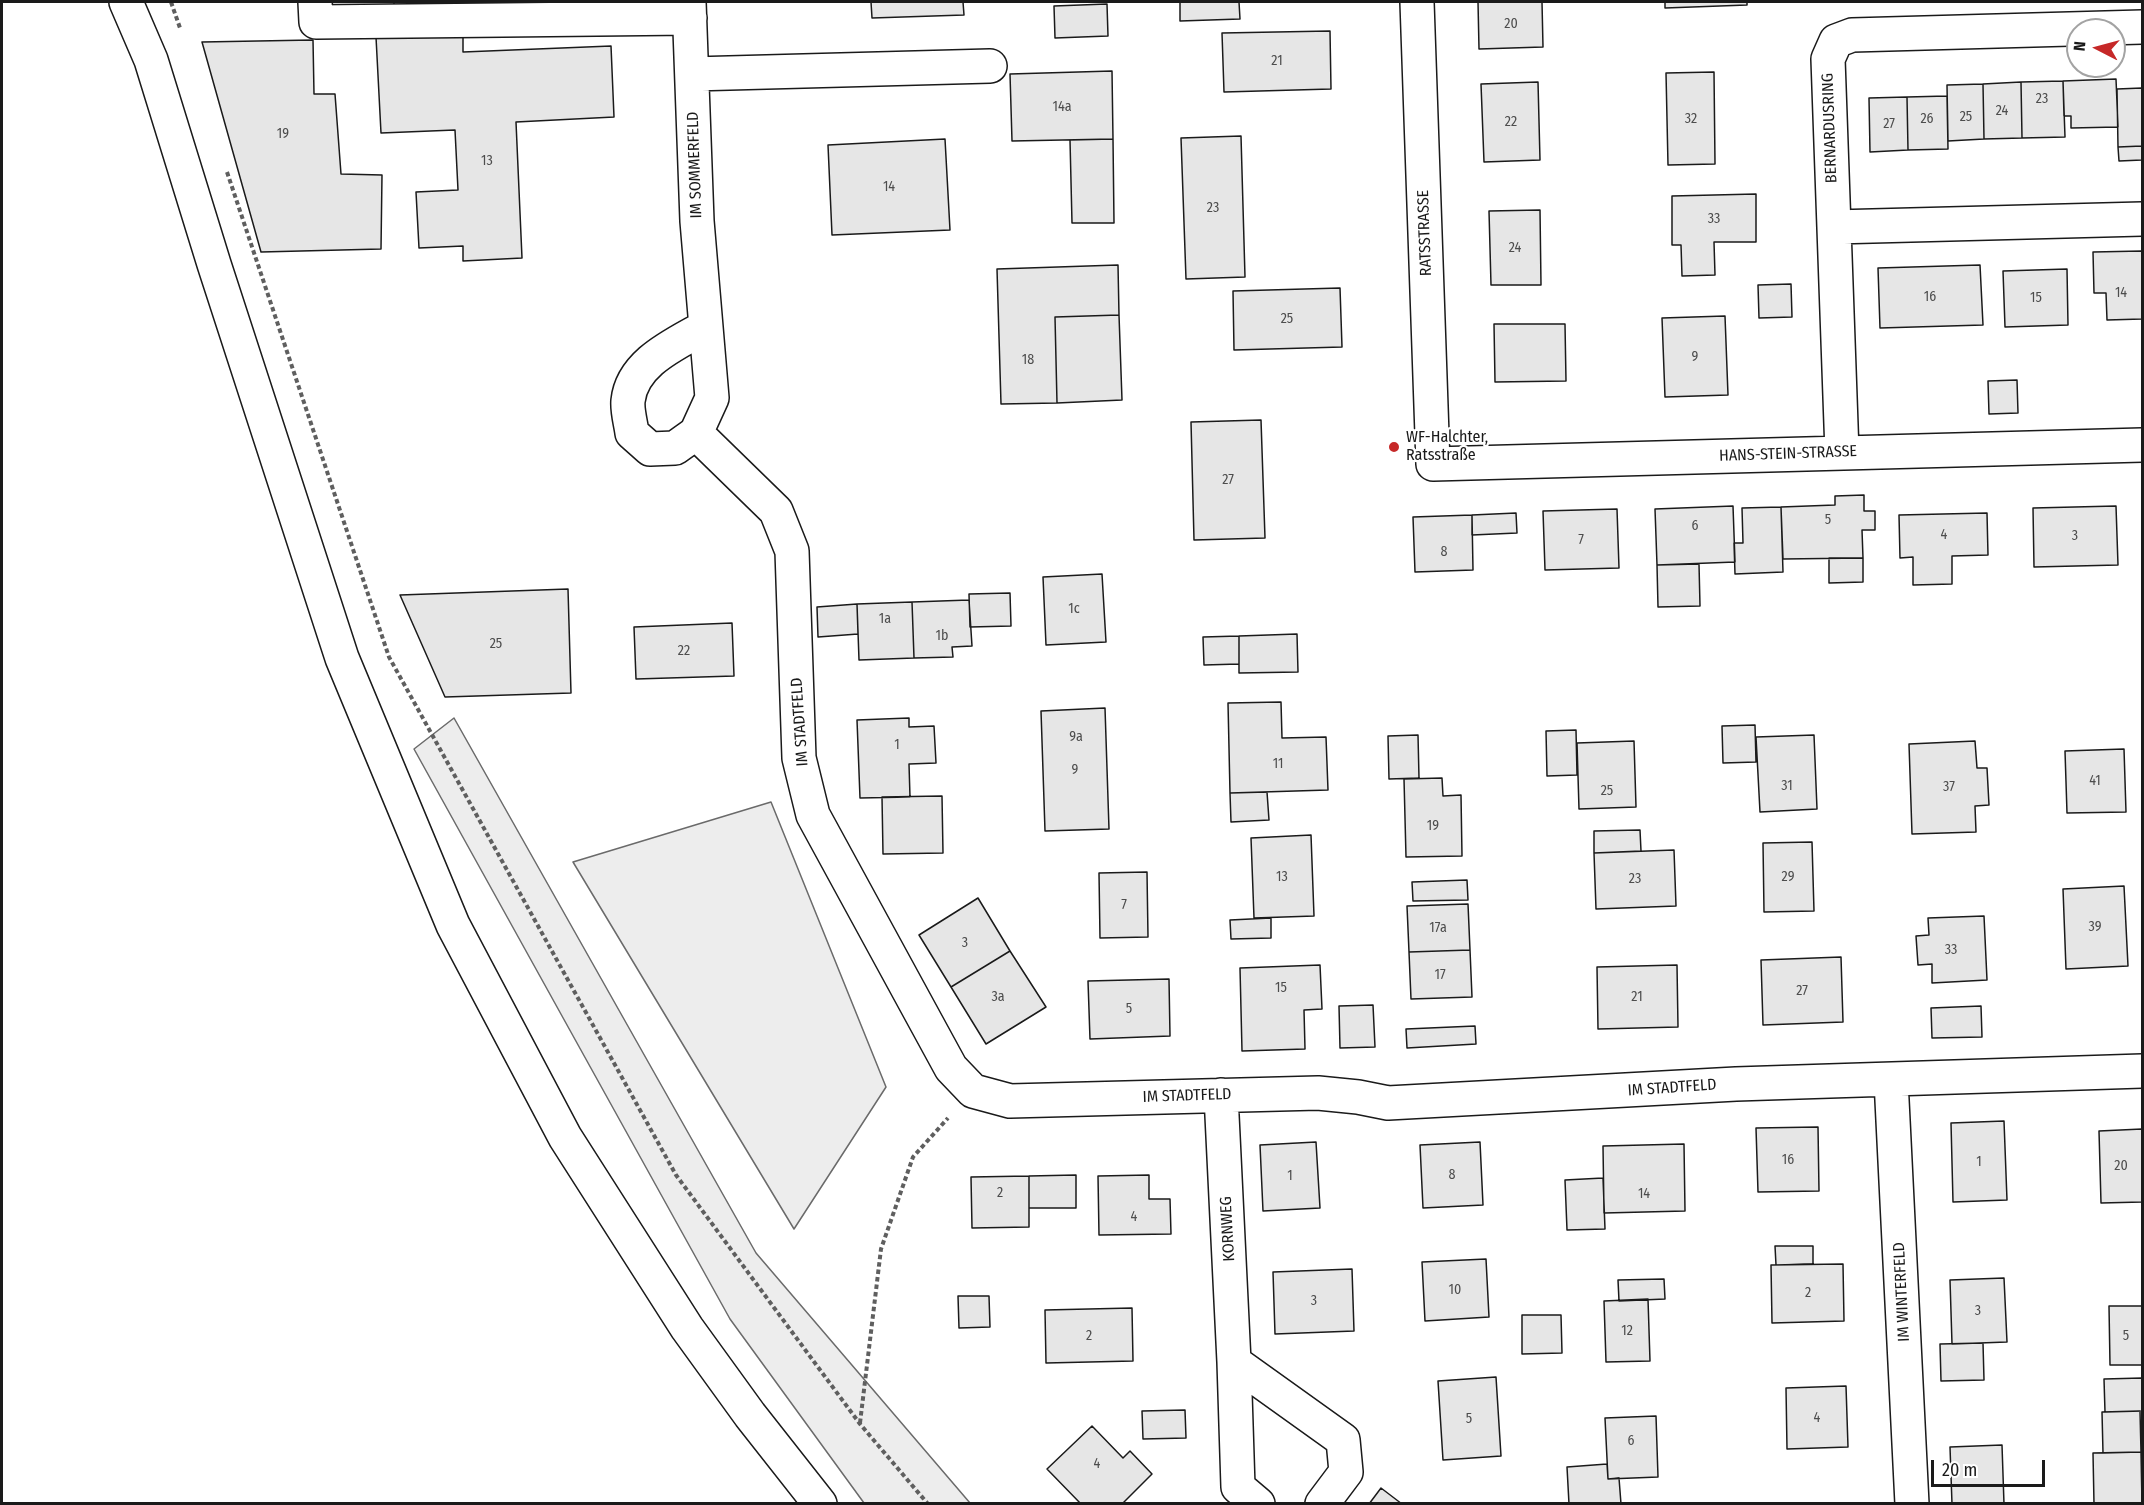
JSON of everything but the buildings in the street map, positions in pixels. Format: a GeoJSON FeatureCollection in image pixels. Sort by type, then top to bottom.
{"type":"FeatureCollection","features":[{"type":"Feature","properties":{"kind":"street"},"geometry":{"type":"LineString","coordinates":[[126,2],[151,60],[214,264],[342,658],[453,925],[565,1137],[687,1328],[750,1415],[820,1503]]}},
{"type":"Feature","properties":{"kind":"street"},"geometry":{"type":"LineString","coordinates":[[315,2],[316,22],[690,10]]}},
{"type":"Feature","properties":{"kind":"street","name":"RATSSTRASSE"},"geometry":{"type":"LineString","coordinates":[[1417,2],[1433,464]]}},
{"type":"Feature","properties":{"kind":"street","name":"IM SOMMERFELD"},"geometry":{"type":"LineString","coordinates":[[690,10],[697,221],[712,398],[696,433]]}},
{"type":"Feature","properties":{"kind":"street","name":"BERNARDUSRING"},"geometry":{"type":"LineString","coordinates":[[1842,453],[1828,59],[1836,41],[1852,35],[2142,27]]}},
{"type":"Feature","properties":{"kind":"street"},"geometry":{"type":"LineString","coordinates":[[692,74],[990,66]]}},
{"type":"Feature","properties":{"kind":"street"},"geometry":{"type":"LineString","coordinates":[[1834,227],[2142,219]]}},
{"type":"Feature","properties":{"kind":"street"},"geometry":{"type":"LineString","coordinates":[[696,433],[675,448],[650,448],[632,433],[627,401],[637,374],[662,352],[705,327]]}},
{"type":"Feature","properties":{"kind":"street","name":"IM STADTFELD"},"geometry":{"type":"LineString","coordinates":[[696,433],[776,511],[792,551],[799,758],[813,815],[951,1068],[973,1091],[1010,1101],[1318,1093],[1389,1102],[1736,1084],[2142,1071]]}},
{"type":"Feature","properties":{"kind":"street","name":"HANS-STEIN-STRASSE"},"geometry":{"type":"LineString","coordinates":[[1433,464],[2142,445]]}},
{"type":"Feature","properties":{"kind":"street","name":"IM WINTERFELD"},"geometry":{"type":"LineString","coordinates":[[1891,1080],[1912,1503]]}},
{"type":"Feature","properties":{"kind":"street","name":"KORNWEG"},"geometry":{"type":"LineString","coordinates":[[1221,1095],[1238,1487],[1258,1503]]}},
{"type":"Feature","properties":{"kind":"street"},"geometry":{"type":"LineString","coordinates":[[1234,1362],[1343,1440],[1346,1472],[1322,1503]]}},
{"type":"Feature","properties":{"kind":"path"},"geometry":{"type":"LineString","coordinates":[[171,2],[182,35]]}},
{"type":"Feature","properties":{"kind":"path"},"geometry":{"type":"LineString","coordinates":[[225,167],[389,657],[676,1175],[860,1424],[928,1503]]}},
{"type":"Feature","properties":{"kind":"path"},"geometry":{"type":"LineString","coordinates":[[860,1424],[881,1249],[913,1157],[973,1091]]}},
{"type":"Feature","properties":{"kind":"shaded area"},"geometry":{"type":"Polygon","coordinates":[[[454,718],[756,1253],[970,1503],[864,1503],[730,1319],[414,749],[454,718]]]}},
{"type":"Feature","properties":{"kind":"shaded area"},"geometry":{"type":"Polygon","coordinates":[[[771,802],[886,1087],[794,1229],[573,862],[771,802]]]}},
{"type":"Feature","properties":{"kind":"place","name":"WF-Halchter, Ratsstraße"},"geometry":{"type":"Point","coordinates":[1394,447]}}]}
